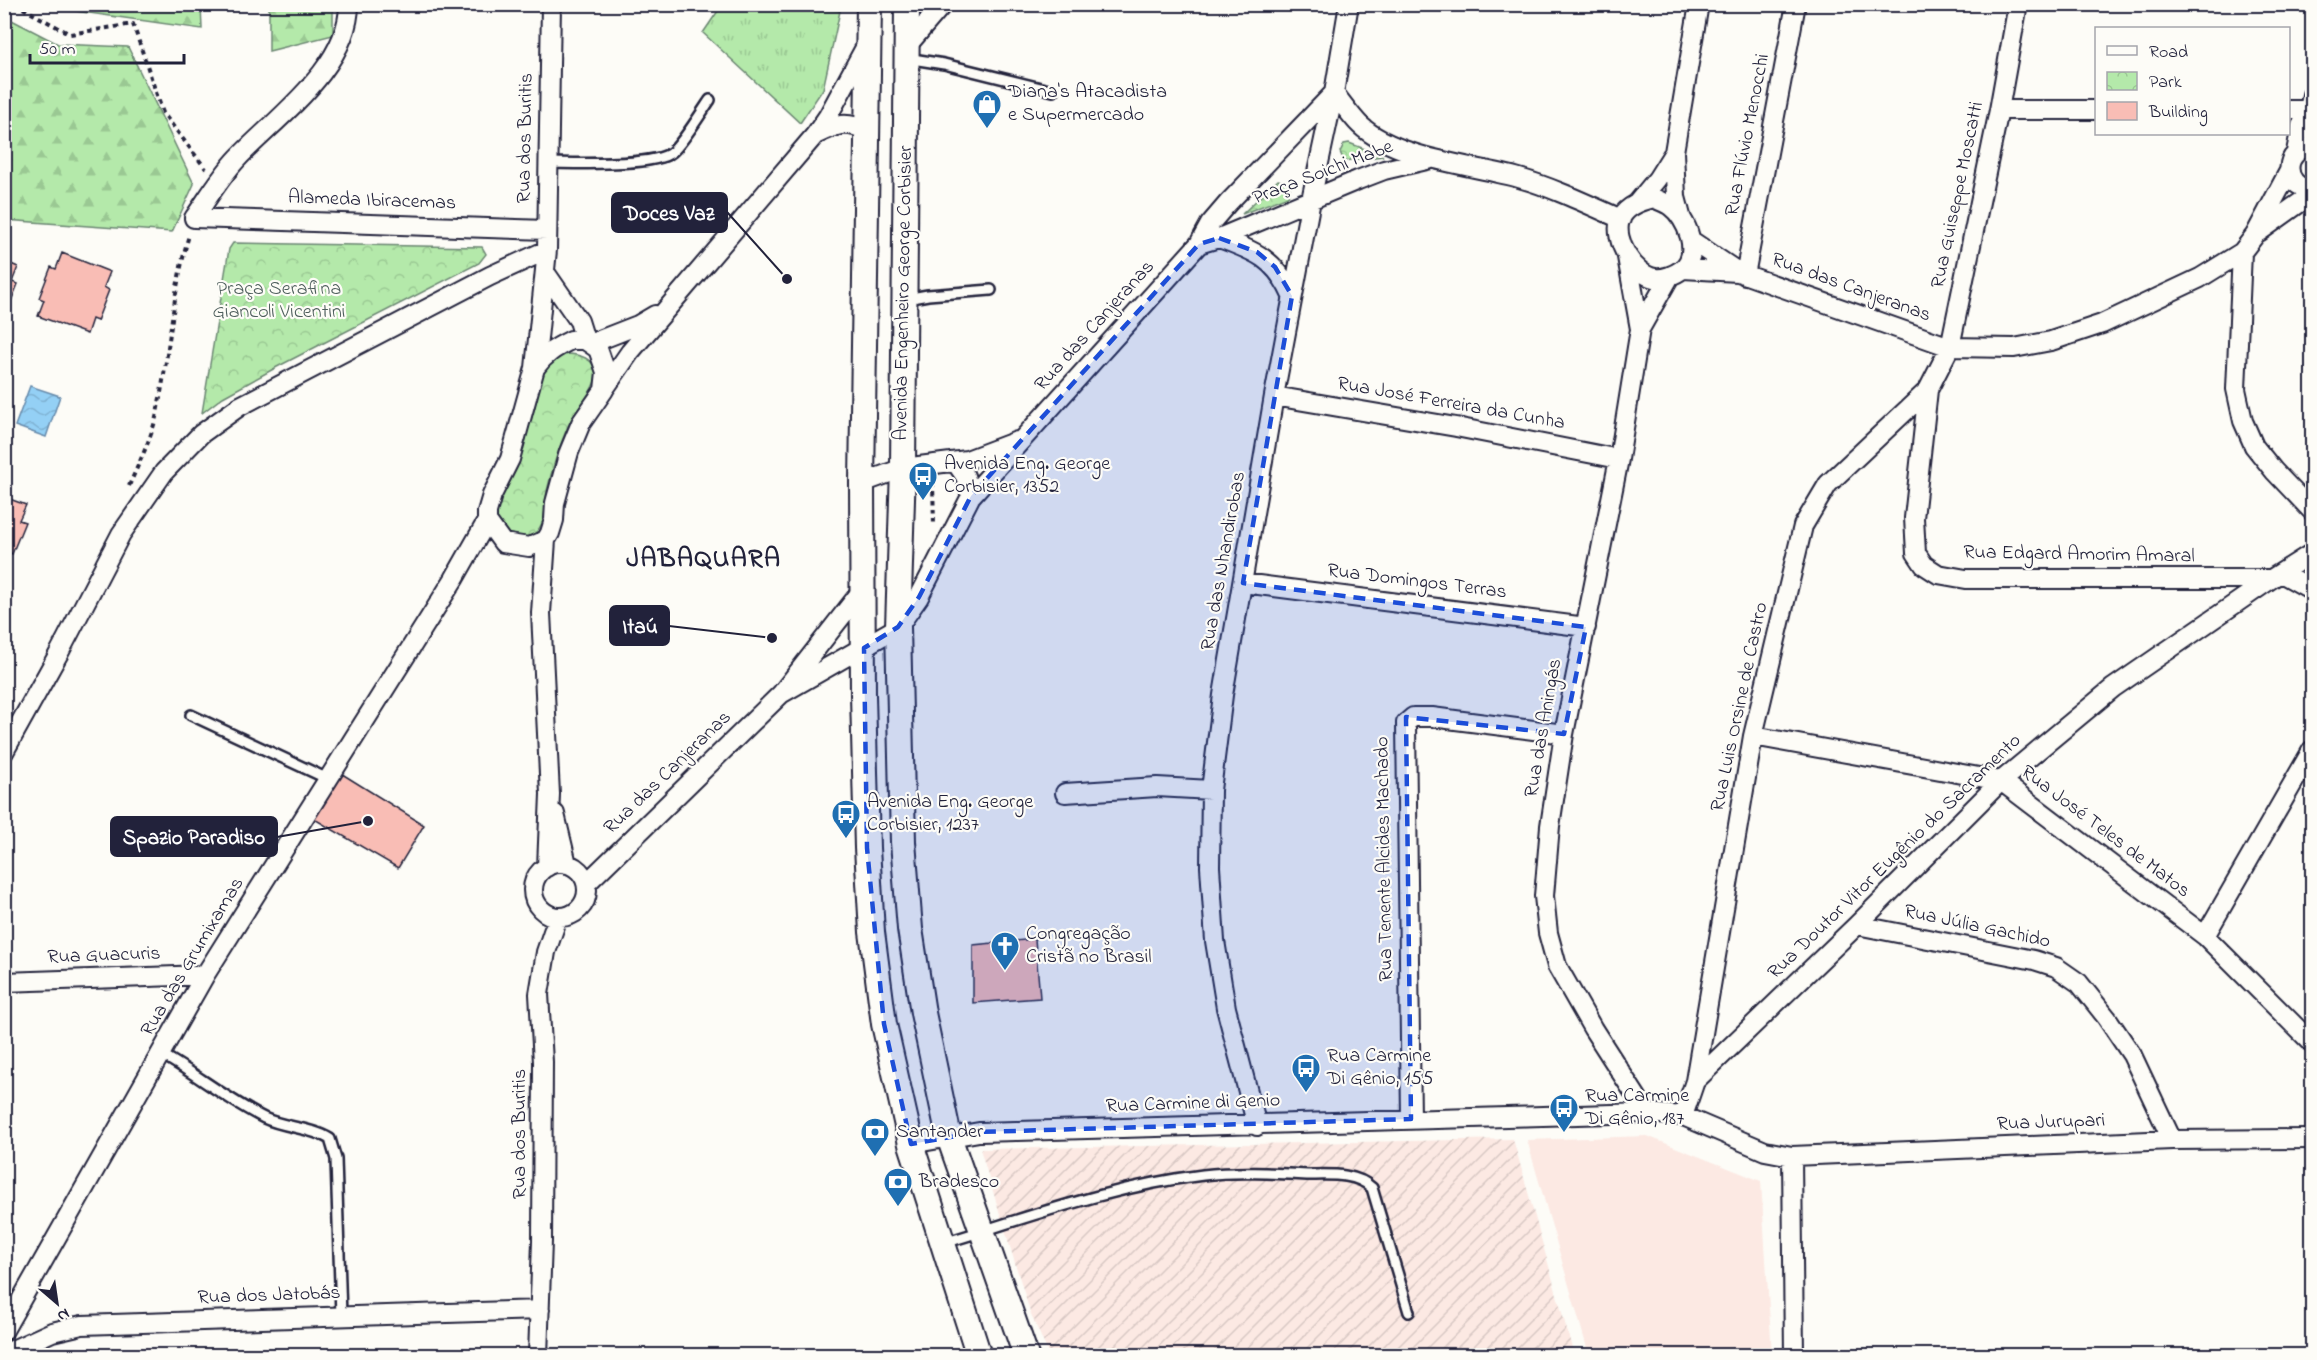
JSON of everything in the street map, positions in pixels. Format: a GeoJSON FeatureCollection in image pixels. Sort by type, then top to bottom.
{"type":"FeatureCollection","features":[{"type":"Feature","properties":{"kind":"main road","name":"Avenida Engenheiro George Corbisier"},"geometry":{"type":"LineString","coordinates":[[869,4],[862,483],[864,718],[872,932],[884,1024],[911,1144],[979,1356]]}},
{"type":"Feature","properties":{"kind":"main road","name":"Avenida Engenheiro George Corbisier"},"geometry":{"type":"LineString","coordinates":[[907,4],[903,468],[898,627],[903,842],[910,929],[922,1013],[949,1137],[1026,1356]]}},
{"type":"Feature","properties":{"kind":"street"},"geometry":{"type":"LineString","coordinates":[[194,218],[236,159],[323,72],[342,40],[349,4]]}},
{"type":"Feature","properties":{"kind":"street","name":"Rua dos Buritis"},"geometry":{"type":"LineString","coordinates":[[487,521],[492,495],[510,459],[535,368],[547,250],[551,4]]}},
{"type":"Feature","properties":{"kind":"street"},"geometry":{"type":"LineString","coordinates":[[906,52],[943,4]]}},
{"type":"Feature","properties":{"kind":"street","name":"Rua das Nhandirobas"},"geometry":{"type":"LineString","coordinates":[[1257,1126],[1226,1008],[1215,940],[1210,867],[1210,790],[1274,396],[1350,4]]}},
{"type":"Feature","properties":{"kind":"street"},"geometry":{"type":"LineString","coordinates":[[1674,152],[1657,179],[1621,219],[1619,234],[1626,252],[1639,270],[1654,278],[1676,272],[1689,260],[1692,241],[1676,197],[1674,152],[1699,4]]}},
{"type":"Feature","properties":{"kind":"street","name":"Rua Flúvio Menocchi"},"geometry":{"type":"LineString","coordinates":[[1742,273],[1796,4]]}},
{"type":"Feature","properties":{"kind":"street","name":"Rua Guiseppe Moscatti"},"geometry":{"type":"LineString","coordinates":[[1928,390],[1950,347],[1999,110],[2018,4]]}},
{"type":"Feature","properties":{"kind":"street"},"geometry":{"type":"LineString","coordinates":[[547,867],[550,794],[542,613],[546,540],[554,520],[555,503],[569,452],[581,423],[630,352],[815,135],[828,116],[869,40]]}},
{"type":"Feature","properties":{"kind":"street","name":"Praça Soichi Mabe"},"geometry":{"type":"LineString","coordinates":[[1199,244],[1210,224],[1228,202],[1334,93],[1360,125],[1375,136],[1431,159]]}},
{"type":"Feature","properties":{"kind":"street"},"geometry":{"type":"LineString","coordinates":[[1999,110],[2095,110]]}},
{"type":"Feature","properties":{"kind":"street"},"geometry":{"type":"LineString","coordinates":[[2290,110],[2310,111],[2301,126],[2304,150],[2290,160],[2289,171],[2255,235],[2242,252],[2236,389],[2243,421],[2254,446],[2274,471],[2313,511]]}},
{"type":"Feature","properties":{"kind":"street"},"geometry":{"type":"LineString","coordinates":[[815,135],[843,124],[854,124],[867,131]]}},
{"type":"Feature","properties":{"kind":"street"},"geometry":{"type":"LineString","coordinates":[[1431,159],[1520,178],[1571,196],[1621,219]]}},
{"type":"Feature","properties":{"kind":"street","name":"Praça Soichi Mabe"},"geometry":{"type":"LineString","coordinates":[[1199,244],[1219,238],[1384,170],[1431,159]]}},
{"type":"Feature","properties":{"kind":"street"},"geometry":{"type":"LineString","coordinates":[[2289,171],[2293,181],[2300,188],[2313,191]]}},
{"type":"Feature","properties":{"kind":"street"},"geometry":{"type":"LineString","coordinates":[[2255,235],[2313,191]]}},
{"type":"Feature","properties":{"kind":"street"},"geometry":{"type":"LineString","coordinates":[[1638,202],[1654,198],[1670,206],[1681,216]]}},
{"type":"Feature","properties":{"kind":"street","name":"Alameda Ibiracemas"},"geometry":{"type":"LineString","coordinates":[[194,218],[547,230]]}},
{"type":"Feature","properties":{"kind":"street"},"geometry":{"type":"LineString","coordinates":[[1219,238],[1257,252],[1275,267],[1286,282],[1292,296]]}},
{"type":"Feature","properties":{"kind":"street","name":"Rua das Canjeranas"},"geometry":{"type":"LineString","coordinates":[[1692,241],[1742,273],[1950,347],[2014,348],[2051,341],[2102,324],[2200,278],[2242,252]]}},
{"type":"Feature","properties":{"kind":"street","name":"Rua das Canjeranas"},"geometry":{"type":"LineString","coordinates":[[781,694],[898,627],[919,597],[971,496],[1199,244]]}},
{"type":"Feature","properties":{"kind":"street"},"geometry":{"type":"LineString","coordinates":[[4,752],[121,534],[164,472],[201,434],[240,406],[273,388],[490,276],[547,250]]}},
{"type":"Feature","properties":{"kind":"street","name":"Rua das Aningás"},"geometry":{"type":"LineString","coordinates":[[1626,252],[1640,329],[1619,459],[1564,734],[1550,826],[1544,896],[1548,933],[1557,966],[1593,1029],[1647,1113]]}},
{"type":"Feature","properties":{"kind":"street"},"geometry":{"type":"LineString","coordinates":[[545,272],[579,321],[589,341],[598,349],[605,363],[604,390]]}},
{"type":"Feature","properties":{"kind":"street","name":"Rua das Canjeranas"},"geometry":{"type":"LineString","coordinates":[[1676,272],[1742,273]]}},
{"type":"Feature","properties":{"kind":"street","name":"Rua das Aningás"},"geometry":{"type":"LineString","coordinates":[[1640,329],[1676,272]]}},
{"type":"Feature","properties":{"kind":"street"},"geometry":{"type":"LineString","coordinates":[[535,368],[553,349],[571,340],[589,341],[638,325],[667,308]]}},
{"type":"Feature","properties":{"kind":"street","name":"Rua Edgard Amorim Amaral"},"geometry":{"type":"LineString","coordinates":[[1928,390],[1914,518],[1914,542],[1917,554],[1924,566],[1938,574],[1966,579],[2276,576]]}},
{"type":"Feature","properties":{"kind":"street","name":"Rua Luis Orsine de Castro"},"geometry":{"type":"LineString","coordinates":[[1695,1081],[1753,736],[1803,526],[1828,484],[1928,390]]}},
{"type":"Feature","properties":{"kind":"street","name":"Rua José Ferreira da Cunha"},"geometry":{"type":"LineString","coordinates":[[1274,396],[1456,427],[1619,459]]}},
{"type":"Feature","properties":{"kind":"street","name":"Rua das Canjeranas"},"geometry":{"type":"LineString","coordinates":[[862,483],[903,468],[956,463],[1024,438]]}},
{"type":"Feature","properties":{"kind":"street"},"geometry":{"type":"LineString","coordinates":[[956,463],[965,476],[971,496]]}},
{"type":"Feature","properties":{"kind":"street"},"geometry":{"type":"LineString","coordinates":[[487,521],[503,543],[529,547],[546,540]]}},
{"type":"Feature","properties":{"kind":"street","name":"Rua das Grumixamas"},"geometry":{"type":"LineString","coordinates":[[4,1330],[205,975],[454,579],[487,521]]}},
{"type":"Feature","properties":{"kind":"street"},"geometry":{"type":"LineString","coordinates":[[529,547],[542,613]]}},
{"type":"Feature","properties":{"kind":"street","name":"Rua Doutor Vitor Eugênio do Sacramento"},"geometry":{"type":"LineString","coordinates":[[1683,1116],[1695,1081],[1857,925],[2001,781],[2113,688],[2313,553]]}},
{"type":"Feature","properties":{"kind":"street"},"geometry":{"type":"LineString","coordinates":[[2276,576],[2313,590]]}},
{"type":"Feature","properties":{"kind":"street","name":"Rua Domingos Terras"},"geometry":{"type":"LineString","coordinates":[[1243,583],[1586,627]]}},
{"type":"Feature","properties":{"kind":"street","name":"Rua das Canjeranas"},"geometry":{"type":"LineString","coordinates":[[587,883],[781,694],[863,589]]}},
{"type":"Feature","properties":{"kind":"street","name":"Rua Tenente Alcides Machado"},"geometry":{"type":"LineString","coordinates":[[1411,1119],[1406,723],[1413,717],[1432,717],[1564,734]]}},
{"type":"Feature","properties":{"kind":"street","name":"Rua José Teles de Matos"},"geometry":{"type":"LineString","coordinates":[[1753,736],[2001,781],[2205,936],[2313,1043]]}},
{"type":"Feature","properties":{"kind":"street"},"geometry":{"type":"LineString","coordinates":[[2205,936],[2313,750]]}},
{"type":"Feature","properties":{"kind":"street"},"geometry":{"type":"LineString","coordinates":[[1065,793],[1157,787],[1210,790]]}},
{"type":"Feature","properties":{"kind":"street"},"geometry":{"type":"LineString","coordinates":[[550,794],[567,864]]}},
{"type":"Feature","properties":{"kind":"street"},"geometry":{"type":"LineString","coordinates":[[555,863],[567,864],[578,869],[587,883],[585,900],[581,907],[567,916],[550,915],[543,910],[534,896],[535,879],[547,867],[555,863]]}},
{"type":"Feature","properties":{"kind":"street","name":"Rua dos Buritis"},"geometry":{"type":"LineString","coordinates":[[538,1356],[543,1062],[539,994],[546,952],[558,916]]}},
{"type":"Feature","properties":{"kind":"street","name":"Rua Júlia Gachido"},"geometry":{"type":"LineString","coordinates":[[1857,925],[2034,960],[2056,967],[2079,983],[2107,1018],[2132,1055],[2172,1140]]}},
{"type":"Feature","properties":{"kind":"street","name":"Rua Guacuris"},"geometry":{"type":"LineString","coordinates":[[4,982],[205,975]]}},
{"type":"Feature","properties":{"kind":"street","name":"Rua Carmine di Genio"},"geometry":{"type":"LineString","coordinates":[[911,1144],[979,1132],[1257,1126],[1411,1119],[1647,1113],[1683,1116],[1765,1151],[1792,1156]]}},
{"type":"Feature","properties":{"kind":"street","name":"Rua Jurupari"},"geometry":{"type":"LineString","coordinates":[[1792,1156],[2172,1140],[2313,1139]]}},
{"type":"Feature","properties":{"kind":"street"},"geometry":{"type":"LineString","coordinates":[[1792,1156],[1794,1356]]}},
{"type":"Feature","properties":{"kind":"street","name":"Rua dos Jatobás"},"geometry":{"type":"LineString","coordinates":[[4,1354],[52,1332],[81,1324],[540,1310]]}},
{"type":"Feature","properties":{"kind":"lane"},"geometry":{"type":"LineString","coordinates":[[906,52],[944,64],[1053,91]]}},
{"type":"Feature","properties":{"kind":"lane"},"geometry":{"type":"LineString","coordinates":[[548,163],[616,163],[654,159],[671,153],[710,100]]}},
{"type":"Feature","properties":{"kind":"lane"},"geometry":{"type":"LineString","coordinates":[[903,300],[928,295],[991,290]]}},
{"type":"Feature","properties":{"kind":"lane"},"geometry":{"type":"LineString","coordinates":[[191,715],[328,779]]}},
{"type":"Feature","properties":{"kind":"lane"},"geometry":{"type":"LineString","coordinates":[[161,1054],[264,1118],[296,1129],[320,1133],[330,1139],[336,1159],[341,1316]]}},
{"type":"Feature","properties":{"kind":"lane"},"geometry":{"type":"LineString","coordinates":[[943,1243],[1058,1206],[1154,1182],[1206,1175],[1345,1176],[1366,1182],[1372,1188],[1409,1312]]}},
{"type":"Feature","properties":{"kind":"path"},"geometry":{"type":"LineString","coordinates":[[15,4],[70,34],[133,24],[164,113],[218,184]]}},
{"type":"Feature","properties":{"kind":"path"},"geometry":{"type":"LineString","coordinates":[[128,488],[146,450],[158,408],[182,262],[194,218]]}},
{"type":"Feature","properties":{"kind":"highlighted area"},"geometry":{"type":"Polygon","coordinates":[[[1219,238],[1257,252],[1275,267],[1292,296],[1243,583],[1586,627],[1564,734],[1406,717],[1411,1119],[979,1132],[911,1144],[884,1024],[867,848],[864,648],[898,627],[919,597],[971,496],[1199,244],[1219,238]]]}},
{"type":"Feature","properties":{"kind":"shaded area"},"geometry":{"type":"Polygon","coordinates":[[[1647,1136],[1761,1181],[1772,1355],[1589,1355],[1527,1140],[1647,1136]]]}},
{"type":"Feature","properties":{"kind":"shaded area"},"geometry":{"type":"Polygon","coordinates":[[[1513,1139],[1574,1355],[1049,1355],[1030,1312],[980,1149],[1513,1139]]]}},
{"type":"Feature","properties":{"kind":"green space"},"geometry":{"type":"Polygon","coordinates":[[[46,5],[201,5],[202,29],[47,7],[46,5]]]}},
{"type":"Feature","properties":{"kind":"green space"},"geometry":{"type":"Polygon","coordinates":[[[269,5],[333,5],[333,35],[269,51],[269,5]]]}},
{"type":"Feature","properties":{"kind":"green space"},"geometry":{"type":"Polygon","coordinates":[[[722,5],[817,5],[840,11],[823,89],[800,123],[703,33],[722,5]]]}},
{"type":"Feature","properties":{"kind":"green space"},"geometry":{"type":"Polygon","coordinates":[[[4,16],[58,44],[128,47],[194,184],[172,232],[5,220],[4,16]]]}},
{"type":"Feature","properties":{"kind":"green space"},"geometry":{"type":"Polygon","coordinates":[[[1349,143],[1383,156],[1344,161],[1340,152],[1344,144],[1349,143]]]}},
{"type":"Feature","properties":{"kind":"green space"},"geometry":{"type":"Polygon","coordinates":[[[1278,180],[1287,183],[1290,188],[1288,196],[1242,214],[1278,180]]]}},
{"type":"Feature","properties":{"kind":"green space","name":"Praça Serafina Giancoli Vicentini"},"geometry":{"type":"Polygon","coordinates":[[[233,243],[482,247],[486,254],[479,263],[277,367],[223,397],[202,413],[229,249],[233,243]]]}},
{"type":"Feature","properties":{"kind":"green space"},"geometry":{"type":"Polygon","coordinates":[[[565,354],[581,356],[593,364],[596,379],[571,420],[556,458],[546,495],[542,523],[530,536],[523,539],[515,538],[501,530],[493,513],[523,445],[534,410],[542,370],[556,356],[565,354]]]}},
{"type":"Feature","properties":{"kind":"water"},"geometry":{"type":"Polygon","coordinates":[[[30,386],[60,396],[46,437],[15,426],[30,386]]]}},
{"type":"Feature","properties":{"kind":"building"},"geometry":{"type":"Polygon","coordinates":[[[62,253],[110,272],[104,287],[109,290],[97,321],[92,319],[87,334],[38,316],[44,300],[39,298],[51,267],[56,269],[62,253]]]}},
{"type":"Feature","properties":{"kind":"building"},"geometry":{"type":"Polygon","coordinates":[[[4,261],[18,267],[12,282],[18,284],[5,316],[4,261]]]}},
{"type":"Feature","properties":{"kind":"building"},"geometry":{"type":"Polygon","coordinates":[[[4,497],[26,505],[19,520],[25,522],[12,554],[8,552],[4,561],[4,497]]]}},
{"type":"Feature","properties":{"kind":"building"},"geometry":{"type":"Polygon","coordinates":[[[339,772],[424,825],[398,868],[311,817],[339,772]]]}},
{"type":"Feature","properties":{"kind":"building","name":"Congregação Cristã no Brasil"},"geometry":{"type":"Polygon","coordinates":[[[1035,939],[1040,998],[973,1003],[973,945],[1035,939]]]}},
{"type":"Feature","properties":{"kind":"place","name":"Diana's Atacadista e Supermercado"},"geometry":{"type":"Point","coordinates":[987,130]}},
{"type":"Feature","properties":{"kind":"place","name":"Doces Vaz"},"geometry":{"type":"Point","coordinates":[787,279]}},
{"type":"Feature","properties":{"kind":"place","name":"Avenida Eng. George Corbisier, 1352"},"geometry":{"type":"Point","coordinates":[923,502]}},
{"type":"Feature","properties":{"kind":"place","name":"Itaú"},"geometry":{"type":"Point","coordinates":[772,638]}},
{"type":"Feature","properties":{"kind":"place","name":"Spazio Paradiso"},"geometry":{"type":"Point","coordinates":[368,821]}},
{"type":"Feature","properties":{"kind":"place","name":"Avenida Eng. George Corbisier, 1237"},"geometry":{"type":"Point","coordinates":[846,840]}},
{"type":"Feature","properties":{"kind":"place","name":"Congregação Cristã no Brasil"},"geometry":{"type":"Point","coordinates":[1005,972]}},
{"type":"Feature","properties":{"kind":"place","name":"Rua Carmine Di Gênio, 155"},"geometry":{"type":"Point","coordinates":[1306,1094]}},
{"type":"Feature","properties":{"kind":"place","name":"Rua Carmine Di Gênio, 187"},"geometry":{"type":"Point","coordinates":[1564,1134]}},
{"type":"Feature","properties":{"kind":"place","name":"Santander"},"geometry":{"type":"Point","coordinates":[875,1158]}},
{"type":"Feature","properties":{"kind":"place","name":"Bradesco"},"geometry":{"type":"Point","coordinates":[898,1208]}},
{"type":"Feature","properties":{"kind":"district","name":"JABAQUARA"},"geometry":{"type":"Point","coordinates":[704,560]}}]}
